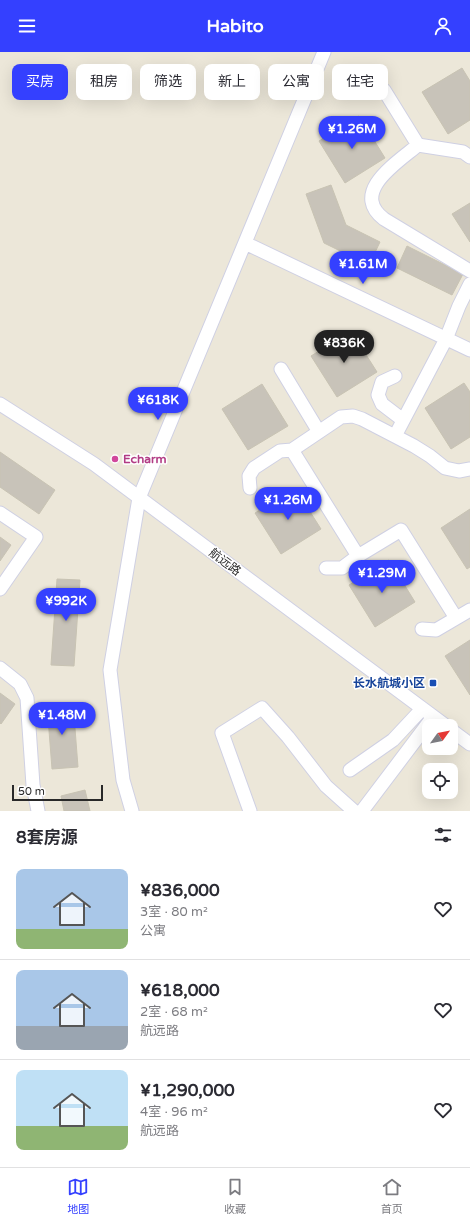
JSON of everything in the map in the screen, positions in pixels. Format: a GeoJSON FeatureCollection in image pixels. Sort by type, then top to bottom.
{"type":"FeatureCollection","features":[{"type":"Feature","properties":{"kind":"street"},"geometry":{"type":"LineString","coordinates":[[132,811],[123,780],[110,670],[139,498],[324,52]]}},
{"type":"Feature","properties":{"kind":"street"},"geometry":{"type":"LineString","coordinates":[[388,96],[418,145]]}},
{"type":"Feature","properties":{"kind":"street"},"geometry":{"type":"LineString","coordinates":[[468,151],[418,145],[376,183],[372,193],[372,205],[384,219],[470,271]]}},
{"type":"Feature","properties":{"kind":"street"},"geometry":{"type":"LineString","coordinates":[[245,243],[470,350]]}},
{"type":"Feature","properties":{"kind":"street"},"geometry":{"type":"LineString","coordinates":[[395,436],[446,339],[459,306],[470,284]]}},
{"type":"Feature","properties":{"kind":"street"},"geometry":{"type":"LineString","coordinates":[[281,369],[319,432]]}},
{"type":"Feature","properties":{"kind":"street"},"geometry":{"type":"LineString","coordinates":[[395,376],[382,382],[378,395],[382,404],[403,420]]}},
{"type":"Feature","properties":{"kind":"street","name":"航远路"},"geometry":{"type":"LineString","coordinates":[[0,404],[94,464],[436,719]]}},
{"type":"Feature","properties":{"kind":"street"},"geometry":{"type":"LineString","coordinates":[[250,488],[249,476],[254,468],[280,451],[292,450],[341,417],[353,416],[395,436],[430,456],[445,468],[459,472],[470,469]]}},
{"type":"Feature","properties":{"kind":"street"},"geometry":{"type":"LineString","coordinates":[[292,450],[358,556]]}},
{"type":"Feature","properties":{"kind":"street"},"geometry":{"type":"LineString","coordinates":[[0,513],[36,537],[0,589]]}},
{"type":"Feature","properties":{"kind":"street"},"geometry":{"type":"LineString","coordinates":[[326,568],[342,568],[358,556],[401,530],[456,618]]}},
{"type":"Feature","properties":{"kind":"street"},"geometry":{"type":"LineString","coordinates":[[422,629],[436,630],[470,610]]}},
{"type":"Feature","properties":{"kind":"street"},"geometry":{"type":"LineString","coordinates":[[0,668],[20,684],[27,698],[33,785],[38,811]]}},
{"type":"Feature","properties":{"kind":"street"},"geometry":{"type":"LineString","coordinates":[[250,811],[222,733],[262,708],[288,737],[326,786],[354,811]]}},
{"type":"Feature","properties":{"kind":"street"},"geometry":{"type":"LineString","coordinates":[[350,770],[393,740],[422,709]]}},
{"type":"Feature","properties":{"kind":"street"},"geometry":{"type":"LineString","coordinates":[[362,811],[433,717]]}},
{"type":"Feature","properties":{"kind":"street"},"geometry":{"type":"LineString","coordinates":[[458,735],[470,744]]}},
{"type":"Feature","properties":{"kind":"building"},"geometry":{"type":"Polygon","coordinates":[[[462,68],[470,81],[470,120],[448,134],[422,92],[462,68]]]}},
{"type":"Feature","properties":{"kind":"building"},"geometry":{"type":"Polygon","coordinates":[[[359,116],[385,158],[345,183],[319,141],[359,116]]]}},
{"type":"Feature","properties":{"kind":"building"},"geometry":{"type":"Polygon","coordinates":[[[331,185],[346,225],[380,242],[369,265],[324,243],[306,194],[331,185]]]}},
{"type":"Feature","properties":{"kind":"building"},"geometry":{"type":"Polygon","coordinates":[[[470,203],[470,242],[452,214],[470,203]]]}},
{"type":"Feature","properties":{"kind":"building"},"geometry":{"type":"Polygon","coordinates":[[[407,246],[463,274],[452,295],[397,268],[407,246]]]}},
{"type":"Feature","properties":{"kind":"building"},"geometry":{"type":"Polygon","coordinates":[[[351,331],[377,372],[337,397],[311,356],[351,331]]]}},
{"type":"Feature","properties":{"kind":"building"},"geometry":{"type":"Polygon","coordinates":[[[464,383],[470,392],[470,437],[451,449],[425,408],[464,383]]]}},
{"type":"Feature","properties":{"kind":"building"},"geometry":{"type":"Polygon","coordinates":[[[262,384],[288,426],[248,450],[222,409],[262,384]]]}},
{"type":"Feature","properties":{"kind":"building"},"geometry":{"type":"Polygon","coordinates":[[[0,452],[55,490],[39,514],[0,487],[0,452]]]}},
{"type":"Feature","properties":{"kind":"building"},"geometry":{"type":"Polygon","coordinates":[[[295,488],[321,529],[281,554],[255,513],[295,488]]]}},
{"type":"Feature","properties":{"kind":"building"},"geometry":{"type":"Polygon","coordinates":[[[470,509],[470,567],[467,569],[441,528],[470,509]]]}},
{"type":"Feature","properties":{"kind":"building"},"geometry":{"type":"Polygon","coordinates":[[[0,537],[11,545],[0,561],[0,537]]]}},
{"type":"Feature","properties":{"kind":"building"},"geometry":{"type":"Polygon","coordinates":[[[389,560],[415,602],[375,627],[349,585],[389,560]]]}},
{"type":"Feature","properties":{"kind":"building"},"geometry":{"type":"Polygon","coordinates":[[[57,579],[80,580],[74,666],[51,665],[57,579]]]}},
{"type":"Feature","properties":{"kind":"building"},"geometry":{"type":"Polygon","coordinates":[[[470,640],[470,695],[445,656],[470,640]]]}},
{"type":"Feature","properties":{"kind":"building"},"geometry":{"type":"Polygon","coordinates":[[[0,693],[15,704],[1,724],[0,723],[0,693]]]}},
{"type":"Feature","properties":{"kind":"building"},"geometry":{"type":"Polygon","coordinates":[[[73,703],[78,767],[52,769],[47,705],[73,703]]]}},
{"type":"Feature","properties":{"kind":"building"},"geometry":{"type":"Polygon","coordinates":[[[85,790],[90,811],[64,811],[61,796],[85,790]]]}},
{"type":"Feature","properties":{"kind":"place","name":"Echarm"},"geometry":{"type":"Point","coordinates":[115,459]}},
{"type":"Feature","properties":{"kind":"place","name":"长水航城小区"},"geometry":{"type":"Point","coordinates":[433,683]}}]}
